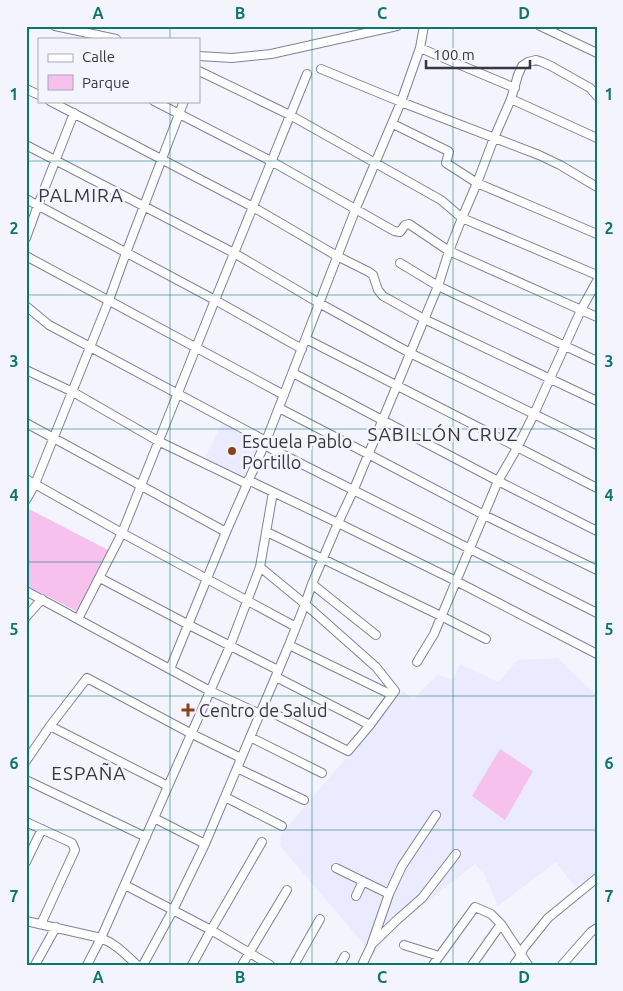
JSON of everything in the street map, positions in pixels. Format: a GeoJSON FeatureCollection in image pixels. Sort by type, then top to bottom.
{"type":"FeatureCollection","features":[{"type":"Feature","properties":{"kind":"street"},"geometry":{"type":"LineString","coordinates":[[55,26],[111,38]]}},
{"type":"Feature","properties":{"kind":"street"},"geometry":{"type":"LineString","coordinates":[[200,59],[271,54],[397,26]]}},
{"type":"Feature","properties":{"kind":"street"},"geometry":{"type":"LineString","coordinates":[[170,669],[293,374],[356,208],[393,124],[420,48],[424,26]]}},
{"type":"Feature","properties":{"kind":"street"},"geometry":{"type":"LineString","coordinates":[[540,26],[597,53]]}},
{"type":"Feature","properties":{"kind":"street"},"geometry":{"type":"LineString","coordinates":[[420,48],[515,88]]}},
{"type":"Feature","properties":{"kind":"street"},"geometry":{"type":"LineString","coordinates":[[143,965],[173,910],[205,844],[277,674],[312,584],[354,489],[438,286],[449,252],[511,99],[522,66],[536,60],[542,62],[590,88],[597,96]]}},
{"type":"Feature","properties":{"kind":"street"},"geometry":{"type":"LineString","coordinates":[[321,69],[538,155],[560,165],[597,187]]}},
{"type":"Feature","properties":{"kind":"street"},"geometry":{"type":"LineString","coordinates":[[200,71],[290,115],[441,200],[462,218],[597,275]]}},
{"type":"Feature","properties":{"kind":"street"},"geometry":{"type":"LineString","coordinates":[[78,619],[122,533],[214,300],[307,74]]}},
{"type":"Feature","properties":{"kind":"street"},"geometry":{"type":"LineString","coordinates":[[26,89],[38,95]]}},
{"type":"Feature","properties":{"kind":"street"},"geometry":{"type":"LineString","coordinates":[[511,99],[597,138]]}},
{"type":"Feature","properties":{"kind":"street"},"geometry":{"type":"LineString","coordinates":[[52,102],[253,207],[373,275],[380,294],[424,320],[597,401]]}},
{"type":"Feature","properties":{"kind":"street"},"geometry":{"type":"LineString","coordinates":[[156,102],[271,161],[397,232],[400,232],[404,225],[408,224],[449,252],[597,317]]}},
{"type":"Feature","properties":{"kind":"street"},"geometry":{"type":"LineString","coordinates":[[26,500],[35,484],[109,300],[184,102]]}},
{"type":"Feature","properties":{"kind":"street"},"geometry":{"type":"LineString","coordinates":[[26,238],[74,114]]}},
{"type":"Feature","properties":{"kind":"street"},"geometry":{"type":"LineString","coordinates":[[393,124],[444,148],[449,152],[446,163],[477,182],[597,234]]}},
{"type":"Feature","properties":{"kind":"street"},"geometry":{"type":"LineString","coordinates":[[26,145],[234,253],[410,354],[597,445]]}},
{"type":"Feature","properties":{"kind":"street"},"geometry":{"type":"LineString","coordinates":[[26,199],[302,349]]}},
{"type":"Feature","properties":{"kind":"street"},"geometry":{"type":"LineString","coordinates":[[26,256],[284,395]]}},
{"type":"Feature","properties":{"kind":"street"},"geometry":{"type":"LineString","coordinates":[[400,263],[438,286],[597,360]]}},
{"type":"Feature","properties":{"kind":"street"},"geometry":{"type":"LineString","coordinates":[[417,662],[434,634],[498,482],[534,414],[581,310],[597,281]]}},
{"type":"Feature","properties":{"kind":"street"},"geometry":{"type":"LineString","coordinates":[[26,306],[49,325],[265,443],[597,613]]}},
{"type":"Feature","properties":{"kind":"street"},"geometry":{"type":"LineString","coordinates":[[306,339],[597,488]]}},
{"type":"Feature","properties":{"kind":"street"},"geometry":{"type":"LineString","coordinates":[[26,370],[72,392],[158,441],[338,523],[456,581],[597,654]]}},
{"type":"Feature","properties":{"kind":"street"},"geometry":{"type":"LineString","coordinates":[[293,374],[498,482],[597,531]]}},
{"type":"Feature","properties":{"kind":"street"},"geometry":{"type":"LineString","coordinates":[[279,408],[484,515],[597,570]]}},
{"type":"Feature","properties":{"kind":"street"},"geometry":{"type":"LineString","coordinates":[[26,423],[226,532]]}},
{"type":"Feature","properties":{"kind":"street"},"geometry":{"type":"LineString","coordinates":[[26,479],[122,533],[296,626]]}},
{"type":"Feature","properties":{"kind":"street"},"geometry":{"type":"LineString","coordinates":[[87,965],[125,885],[230,646],[260,567],[273,492]]}},
{"type":"Feature","properties":{"kind":"street"},"geometry":{"type":"LineString","coordinates":[[267,532],[486,639]]}},
{"type":"Feature","properties":{"kind":"street"},"geometry":{"type":"LineString","coordinates":[[26,591],[210,691],[261,711],[348,751],[395,691],[376,667],[260,567]]}},
{"type":"Feature","properties":{"kind":"street"},"geometry":{"type":"LineString","coordinates":[[100,578],[230,646],[370,725]]}},
{"type":"Feature","properties":{"kind":"street"},"geometry":{"type":"LineString","coordinates":[[312,584],[376,635]]}},
{"type":"Feature","properties":{"kind":"street"},"geometry":{"type":"LineString","coordinates":[[26,617],[42,599]]}},
{"type":"Feature","properties":{"kind":"street"},"geometry":{"type":"LineString","coordinates":[[289,645],[392,696]]}},
{"type":"Feature","properties":{"kind":"street"},"geometry":{"type":"LineString","coordinates":[[26,761],[87,678],[241,758]]}},
{"type":"Feature","properties":{"kind":"street"},"geometry":{"type":"LineString","coordinates":[[50,726],[168,786]]}},
{"type":"Feature","properties":{"kind":"street"},"geometry":{"type":"LineString","coordinates":[[250,737],[322,773]]}},
{"type":"Feature","properties":{"kind":"street"},"geometry":{"type":"LineString","coordinates":[[237,768],[304,800]]}},
{"type":"Feature","properties":{"kind":"street"},"geometry":{"type":"LineString","coordinates":[[26,780],[146,837]]}},
{"type":"Feature","properties":{"kind":"street"},"geometry":{"type":"LineString","coordinates":[[224,797],[282,826]]}},
{"type":"Feature","properties":{"kind":"street"},"geometry":{"type":"LineString","coordinates":[[362,965],[372,944],[389,894],[402,866],[436,815]]}},
{"type":"Feature","properties":{"kind":"street"},"geometry":{"type":"LineString","coordinates":[[154,818],[205,844]]}},
{"type":"Feature","properties":{"kind":"street"},"geometry":{"type":"LineString","coordinates":[[26,822],[72,842],[75,850],[41,924]]}},
{"type":"Feature","properties":{"kind":"street"},"geometry":{"type":"LineString","coordinates":[[26,862],[42,829]]}},
{"type":"Feature","properties":{"kind":"street"},"geometry":{"type":"LineString","coordinates":[[192,965],[262,842]]}},
{"type":"Feature","properties":{"kind":"street"},"geometry":{"type":"LineString","coordinates":[[372,944],[422,898],[456,854]]}},
{"type":"Feature","properties":{"kind":"street"},"geometry":{"type":"LineString","coordinates":[[336,868],[389,894]]}},
{"type":"Feature","properties":{"kind":"street"},"geometry":{"type":"LineString","coordinates":[[514,965],[548,918],[597,878]]}},
{"type":"Feature","properties":{"kind":"street"},"geometry":{"type":"LineString","coordinates":[[356,896],[362,881]]}},
{"type":"Feature","properties":{"kind":"street"},"geometry":{"type":"LineString","coordinates":[[125,885],[211,930],[270,965]]}},
{"type":"Feature","properties":{"kind":"street"},"geometry":{"type":"LineString","coordinates":[[242,965],[287,890]]}},
{"type":"Feature","properties":{"kind":"street"},"geometry":{"type":"LineString","coordinates":[[433,965],[475,907],[491,914],[501,924],[528,965]]}},
{"type":"Feature","properties":{"kind":"street"},"geometry":{"type":"LineString","coordinates":[[294,965],[320,919]]}},
{"type":"Feature","properties":{"kind":"street"},"geometry":{"type":"LineString","coordinates":[[26,921],[101,938],[119,948],[137,965]]}},
{"type":"Feature","properties":{"kind":"street"},"geometry":{"type":"LineString","coordinates":[[472,965],[501,924]]}},
{"type":"Feature","properties":{"kind":"street"},"geometry":{"type":"LineString","coordinates":[[35,965],[56,927]]}},
{"type":"Feature","properties":{"kind":"street"},"geometry":{"type":"LineString","coordinates":[[562,965],[591,932],[597,928]]}},
{"type":"Feature","properties":{"kind":"street"},"geometry":{"type":"LineString","coordinates":[[404,945],[439,956]]}},
{"type":"Feature","properties":{"kind":"street"},"geometry":{"type":"LineString","coordinates":[[340,965],[345,956]]}},
{"type":"Feature","properties":{"kind":"shaded area","name":"Escuela Pablo Portillo"},"geometry":{"type":"Polygon","coordinates":[[[222,422],[260,441],[243,480],[204,461],[222,422]]]}},
{"type":"Feature","properties":{"kind":"shaded area"},"geometry":{"type":"Polygon","coordinates":[[[558,658],[597,696],[597,871],[575,887],[556,862],[498,906],[484,874],[475,864],[409,916],[373,955],[280,846],[281,834],[403,691],[413,699],[438,674],[452,680],[460,664],[498,682],[518,660],[558,658]]]}},
{"type":"Feature","properties":{"kind":"green space"},"geometry":{"type":"Polygon","coordinates":[[[29,509],[110,551],[78,612],[26,585],[26,515],[29,509]]]}},
{"type":"Feature","properties":{"kind":"green space"},"geometry":{"type":"Polygon","coordinates":[[[500,749],[533,771],[505,820],[472,796],[500,749]]]}},
{"type":"Feature","properties":{"kind":"place","name":"Escuela Pablo Portillo"},"geometry":{"type":"Point","coordinates":[232,451]}},
{"type":"Feature","properties":{"kind":"place","name":"Centro de Salud"},"geometry":{"type":"Point","coordinates":[188,710]}},
{"type":"Feature","properties":{"kind":"district","name":"PALMIRA"},"geometry":{"type":"Point","coordinates":[81,195]}},
{"type":"Feature","properties":{"kind":"district","name":"SABILLÓN CRUZ"},"geometry":{"type":"Point","coordinates":[443,434]}},
{"type":"Feature","properties":{"kind":"district","name":"ESPAÑA"},"geometry":{"type":"Point","coordinates":[89,773]}}]}
